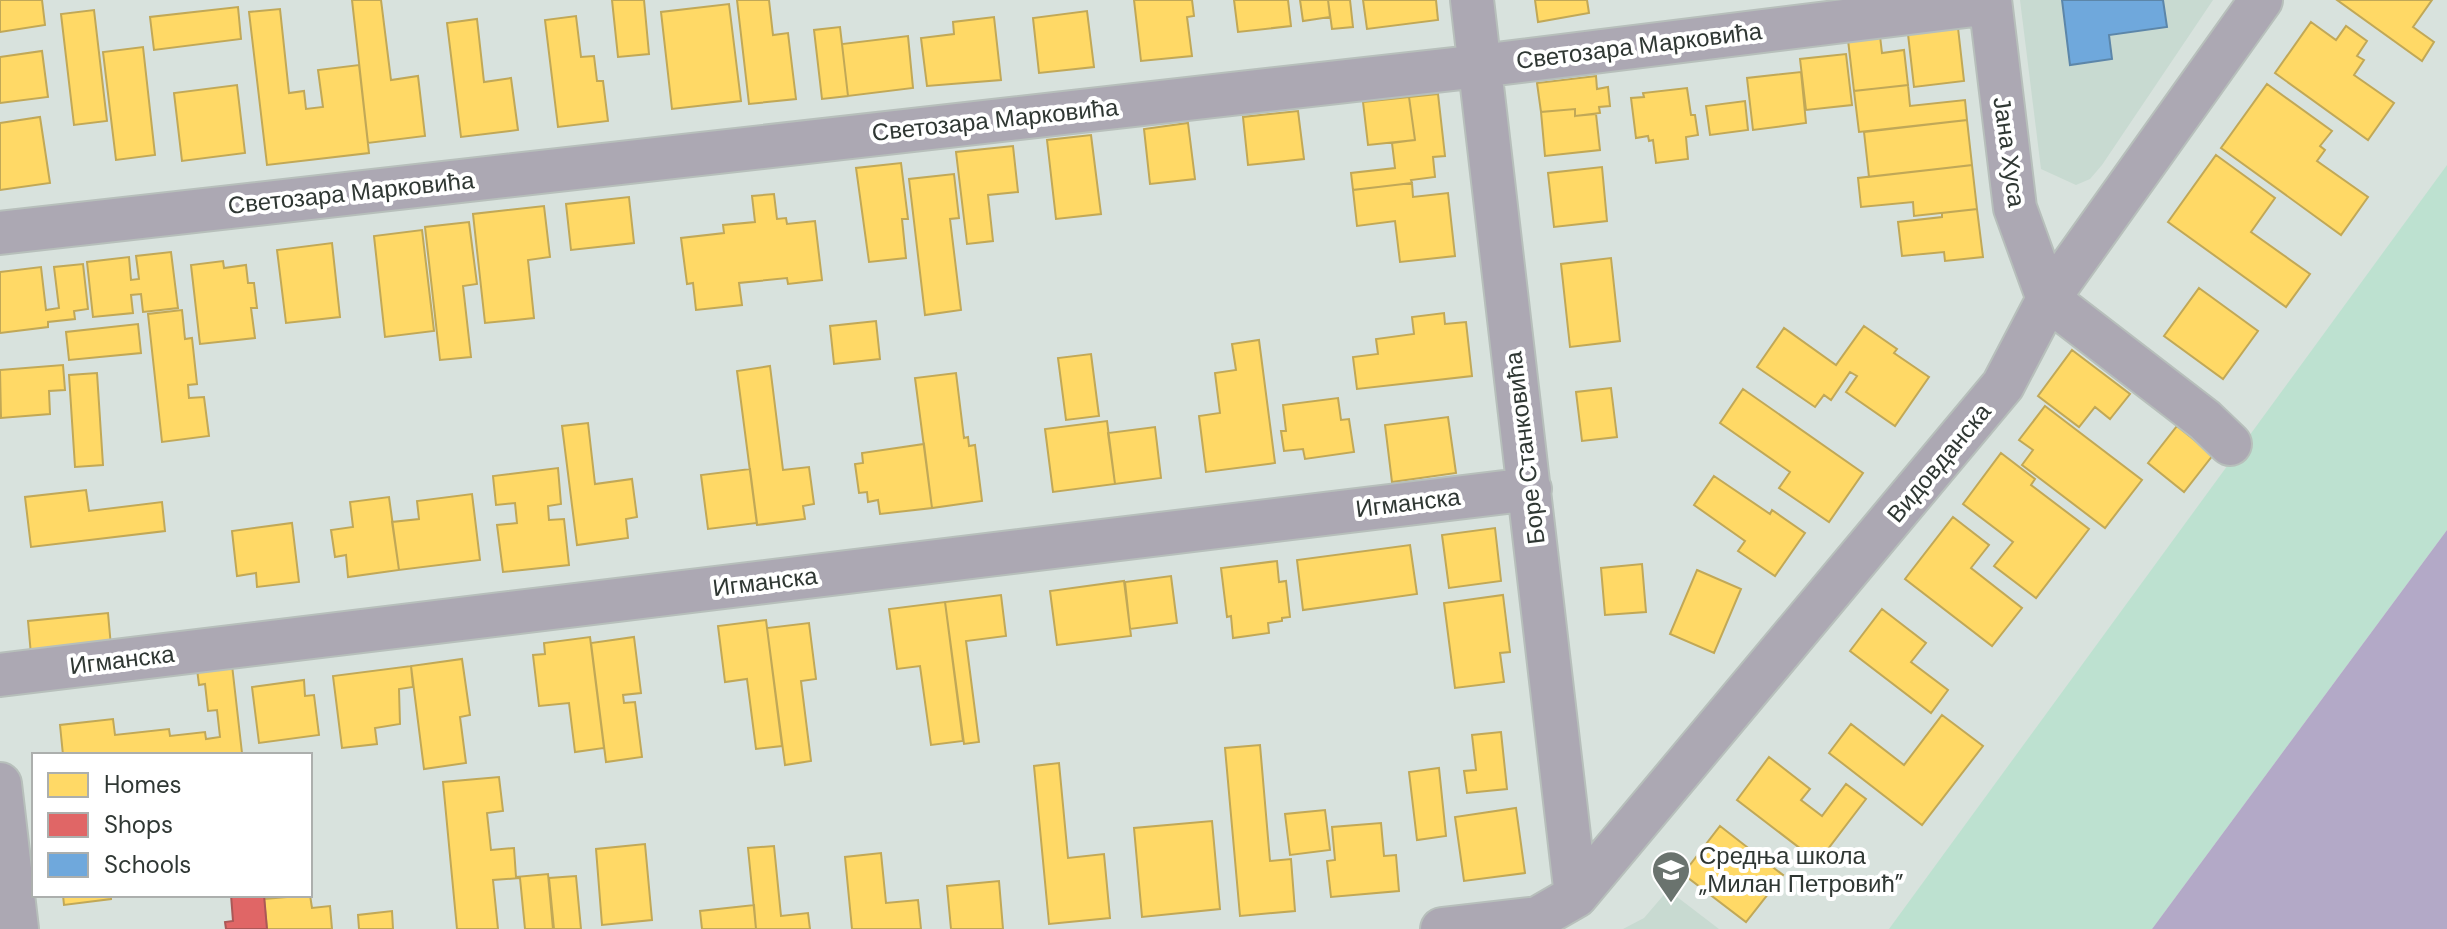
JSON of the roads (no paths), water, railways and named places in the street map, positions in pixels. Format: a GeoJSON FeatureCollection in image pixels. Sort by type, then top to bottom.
{"type":"FeatureCollection","features":[{"type":"Feature","properties":{"kind":"street","name":"Боре Станковића"},"geometry":{"type":"LineString","coordinates":[[1472,0],[1576,896]]}},
{"type":"Feature","properties":{"kind":"street","name":"Видовданска"},"geometry":{"type":"LineString","coordinates":[[1576,896],[2003,385],[2048,299],[2261,0]]}},
{"type":"Feature","properties":{"kind":"street","name":"Светозара Марковића"},"geometry":{"type":"LineString","coordinates":[[0,233],[1480,66],[1990,2]]}},
{"type":"Feature","properties":{"kind":"street","name":"Јана Хуса"},"geometry":{"type":"LineString","coordinates":[[1990,2],[2015,208],[2048,299]]}},
{"type":"Feature","properties":{"kind":"street"},"geometry":{"type":"LineString","coordinates":[[2048,299],[2205,420],[2230,444]]}},
{"type":"Feature","properties":{"kind":"street","name":"Игманска"},"geometry":{"type":"LineString","coordinates":[[0,675],[1530,489]]}},
{"type":"Feature","properties":{"kind":"street"},"geometry":{"type":"LineString","coordinates":[[0,784],[17,929]]}},
{"type":"Feature","properties":{"kind":"street"},"geometry":{"type":"LineString","coordinates":[[1442,929],[1539,923],[1576,896]]}},
{"type":"Feature","properties":{"kind":"place","name":"Средња школа „Милан Петровић”"},"geometry":{"type":"Point","coordinates":[1671,904]}}]}
